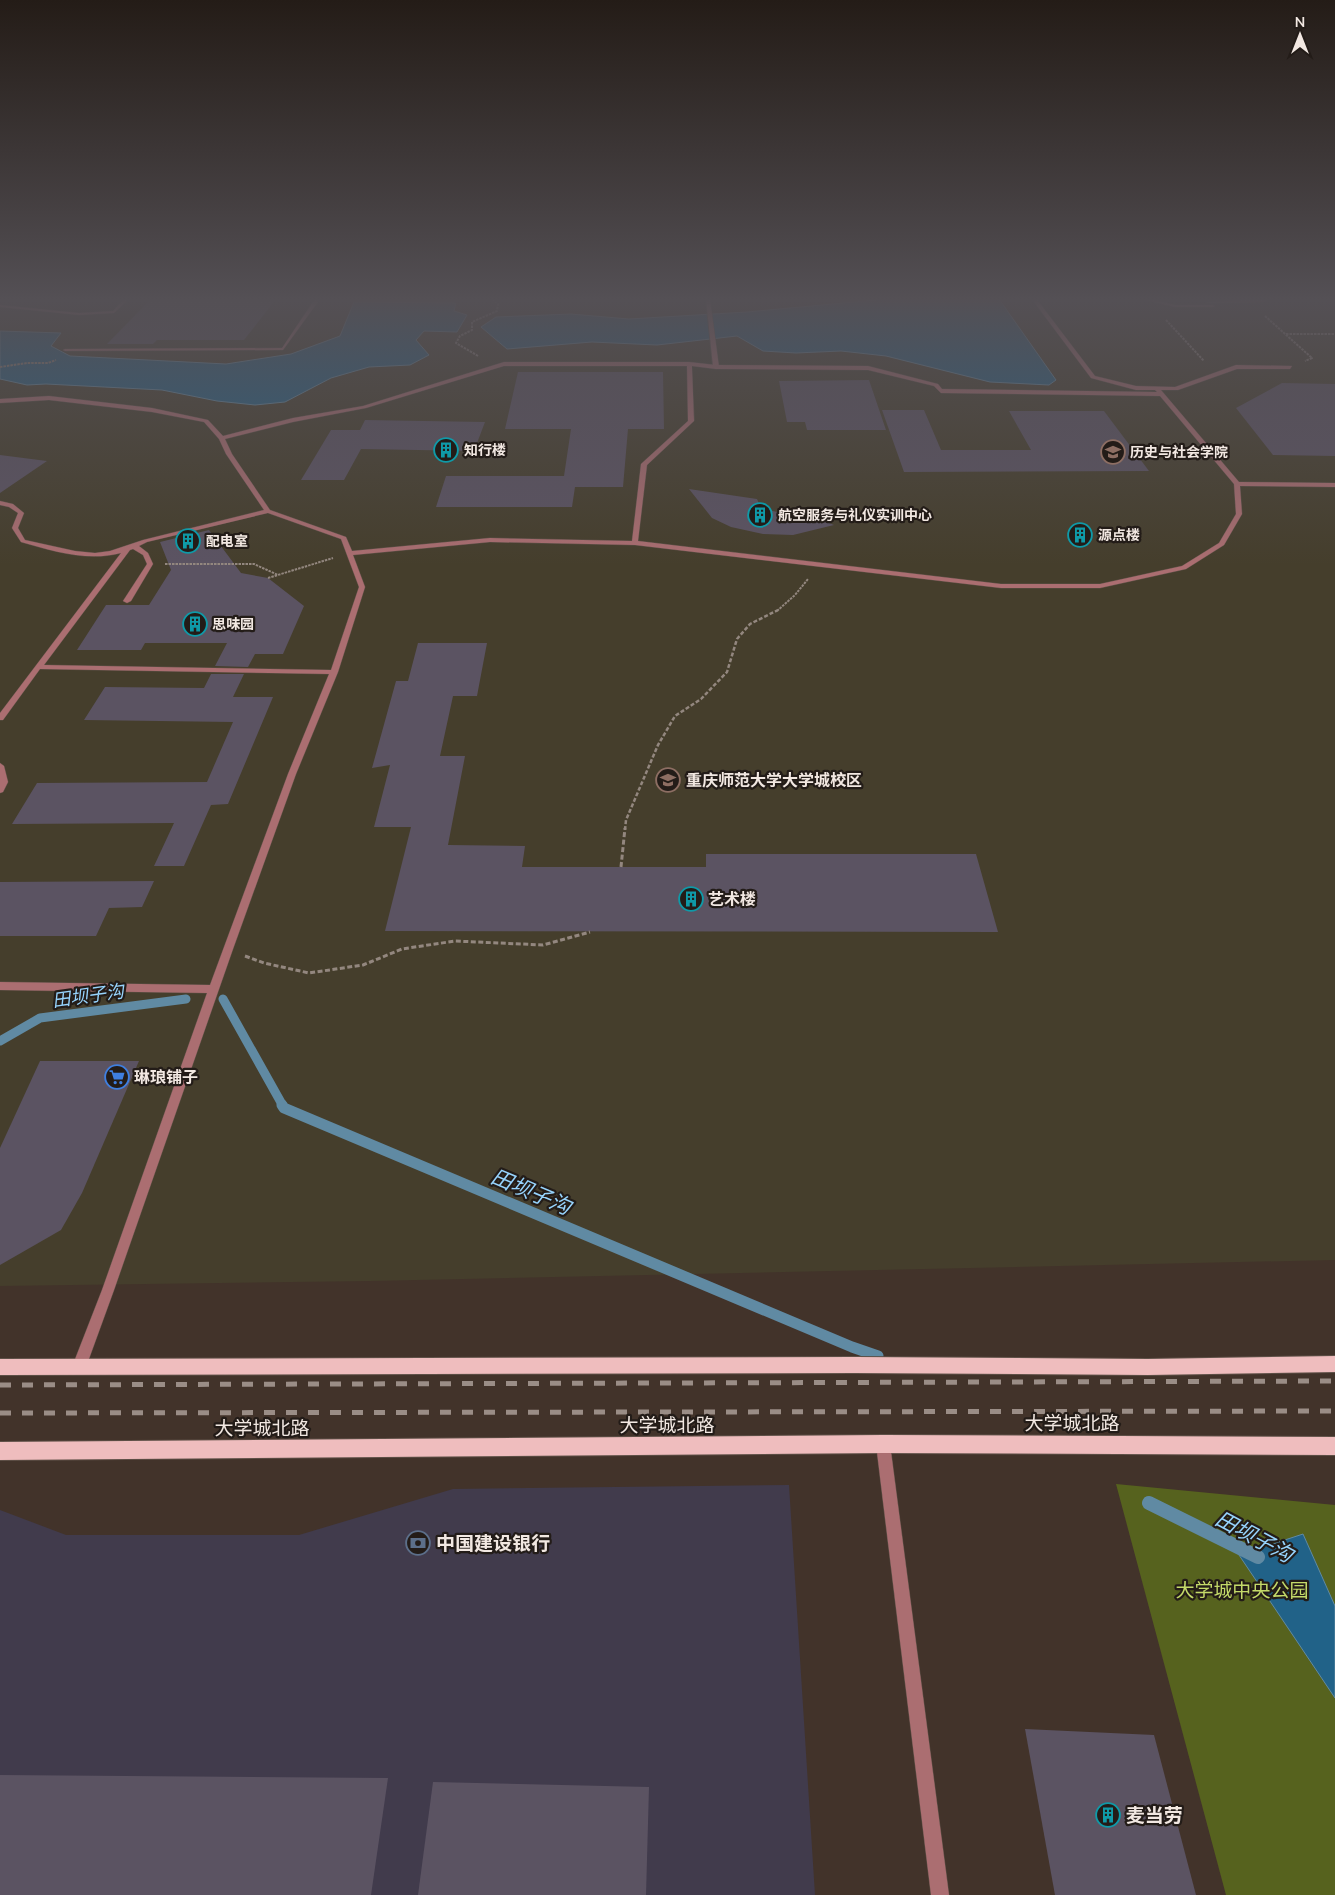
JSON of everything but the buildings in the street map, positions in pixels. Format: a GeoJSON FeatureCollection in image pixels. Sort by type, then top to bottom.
{"type":"FeatureCollection","features":[{"type":"Feature","properties":{"kind":"main road"},"geometry":{"type":"LineString","coordinates":[[0,1367],[1148,1366],[1335,1364]]}},
{"type":"Feature","properties":{"kind":"main road","name":"大学城北路"},"geometry":{"type":"LineString","coordinates":[[0,1451],[883,1444],[1335,1446]]}},
{"type":"Feature","properties":{"kind":"street"},"geometry":{"type":"LineString","coordinates":[[222,438],[293,420],[364,407],[427,387]]}},
{"type":"Feature","properties":{"kind":"street"},"geometry":{"type":"LineString","coordinates":[[635,543],[644,464],[691,421],[690,387]]}},
{"type":"Feature","properties":{"kind":"street"},"geometry":{"type":"LineString","coordinates":[[938,387],[941,391],[1159,391],[1180,387]]}},
{"type":"Feature","properties":{"kind":"street"},"geometry":{"type":"LineString","coordinates":[[350,553],[490,540],[635,543],[1001,586],[1100,586],[1184,568],[1222,544],[1239,514],[1237,484],[1159,391],[1134,387]]}},
{"type":"Feature","properties":{"kind":"street"},"geometry":{"type":"LineString","coordinates":[[0,401],[49,398],[152,410],[206,421],[222,438],[229,454],[268,511]]}},
{"type":"Feature","properties":{"kind":"street"},"geometry":{"type":"LineString","coordinates":[[1237,484],[1335,485]]}},
{"type":"Feature","properties":{"kind":"street"},"geometry":{"type":"LineString","coordinates":[[0,503],[11,505],[21,513],[16,528],[23,541],[54,549],[103,555],[130,548],[146,541],[268,511],[344,538],[362,587],[334,672],[292,774],[111,1281],[78,1366]]}},
{"type":"Feature","properties":{"kind":"street"},"geometry":{"type":"LineString","coordinates":[[127,601],[150,564],[146,554],[130,548]]}},
{"type":"Feature","properties":{"kind":"street"},"geometry":{"type":"LineString","coordinates":[[0,718],[36,667],[130,548]]}},
{"type":"Feature","properties":{"kind":"street"},"geometry":{"type":"LineString","coordinates":[[36,667],[334,672]]}},
{"type":"Feature","properties":{"kind":"street"},"geometry":{"type":"LineString","coordinates":[[0,766],[4,782],[0,790]]}},
{"type":"Feature","properties":{"kind":"street"},"geometry":{"type":"LineString","coordinates":[[0,986],[214,989]]}},
{"type":"Feature","properties":{"kind":"street"},"geometry":{"type":"LineString","coordinates":[[883,1444],[940,1895]]}},
{"type":"Feature","properties":{"kind":"path"},"geometry":{"type":"LineString","coordinates":[[268,578],[350,553]]}},
{"type":"Feature","properties":{"kind":"path"},"geometry":{"type":"LineString","coordinates":[[150,564],[254,564],[278,575]]}},
{"type":"Feature","properties":{"kind":"path"},"geometry":{"type":"LineString","coordinates":[[621,867],[626,820],[658,745],[675,716],[701,699],[727,672],[737,639],[750,624],[774,613],[795,595],[813,572],[840,567]]}},
{"type":"Feature","properties":{"kind":"path"},"geometry":{"type":"LineString","coordinates":[[228,949],[264,963],[309,973],[363,964],[402,949],[456,941],[543,945],[590,932]]}},
{"type":"Feature","properties":{"kind":"shaded area","name":"重庆师范大学大学城校区"},"geometry":{"type":"Polygon","coordinates":[[[0,387],[1335,387],[1335,1260],[371,1281],[0,1286],[0,387]]]}},
{"type":"Feature","properties":{"kind":"shaded area"},"geometry":{"type":"Polygon","coordinates":[[[789,1485],[815,1895],[0,1895],[0,1510],[66,1535],[299,1535],[453,1489],[789,1485]]]}},
{"type":"Feature","properties":{"kind":"green space","name":"大学城中央公园"},"geometry":{"type":"Polygon","coordinates":[[[1116,1484],[1335,1505],[1335,1895],[1226,1895],[1116,1484]]]}},
{"type":"Feature","properties":{"kind":"water"},"geometry":{"type":"Polygon","coordinates":[[[112,387],[313,387],[285,402],[255,405],[217,401],[162,390],[112,387]]]}},
{"type":"Feature","properties":{"kind":"water"},"geometry":{"type":"Polygon","coordinates":[[[1303,1534],[1335,1606],[1335,1698],[1239,1555],[1303,1534]]]}},
{"type":"Feature","properties":{"kind":"waterway","name":"田坝子沟"},"geometry":{"type":"LineString","coordinates":[[0,1041],[40,1018],[186,999]]}},
{"type":"Feature","properties":{"kind":"waterway","name":"田坝子沟"},"geometry":{"type":"LineString","coordinates":[[223,999],[283,1106]]}},
{"type":"Feature","properties":{"kind":"waterway","name":"田坝子沟"},"geometry":{"type":"LineString","coordinates":[[282,1105],[284,1108],[852,1347],[878,1356]]}},
{"type":"Feature","properties":{"kind":"waterway","name":"田坝子沟"},"geometry":{"type":"LineString","coordinates":[[1149,1503],[1258,1557]]}},
{"type":"Feature","properties":{"kind":"railway"},"geometry":{"type":"LineString","coordinates":[[0,1385],[1335,1381]]}},
{"type":"Feature","properties":{"kind":"railway"},"geometry":{"type":"LineString","coordinates":[[0,1413],[1335,1411]]}},
{"type":"Feature","properties":{"kind":"place","name":"知行楼"},"geometry":{"type":"Point","coordinates":[446,450]}},
{"type":"Feature","properties":{"kind":"place","name":"历史与社会学院"},"geometry":{"type":"Point","coordinates":[1113,452]}},
{"type":"Feature","properties":{"kind":"place","name":"航空服务与礼仪实训中心"},"geometry":{"type":"Point","coordinates":[760,515]}},
{"type":"Feature","properties":{"kind":"place","name":"源点楼"},"geometry":{"type":"Point","coordinates":[1080,535]}},
{"type":"Feature","properties":{"kind":"place","name":"配电室"},"geometry":{"type":"Point","coordinates":[188,541]}},
{"type":"Feature","properties":{"kind":"place","name":"思味园"},"geometry":{"type":"Point","coordinates":[195,624]}},
{"type":"Feature","properties":{"kind":"place","name":"重庆师范大学大学城校区"},"geometry":{"type":"Point","coordinates":[668,780]}},
{"type":"Feature","properties":{"kind":"place","name":"艺术楼"},"geometry":{"type":"Point","coordinates":[691,899]}},
{"type":"Feature","properties":{"kind":"place","name":"琳琅铺子"},"geometry":{"type":"Point","coordinates":[117,1077]}},
{"type":"Feature","properties":{"kind":"place","name":"中国建设银行"},"geometry":{"type":"Point","coordinates":[418,1543]}},
{"type":"Feature","properties":{"kind":"place","name":"麦当劳"},"geometry":{"type":"Point","coordinates":[1108,1815]}}]}
